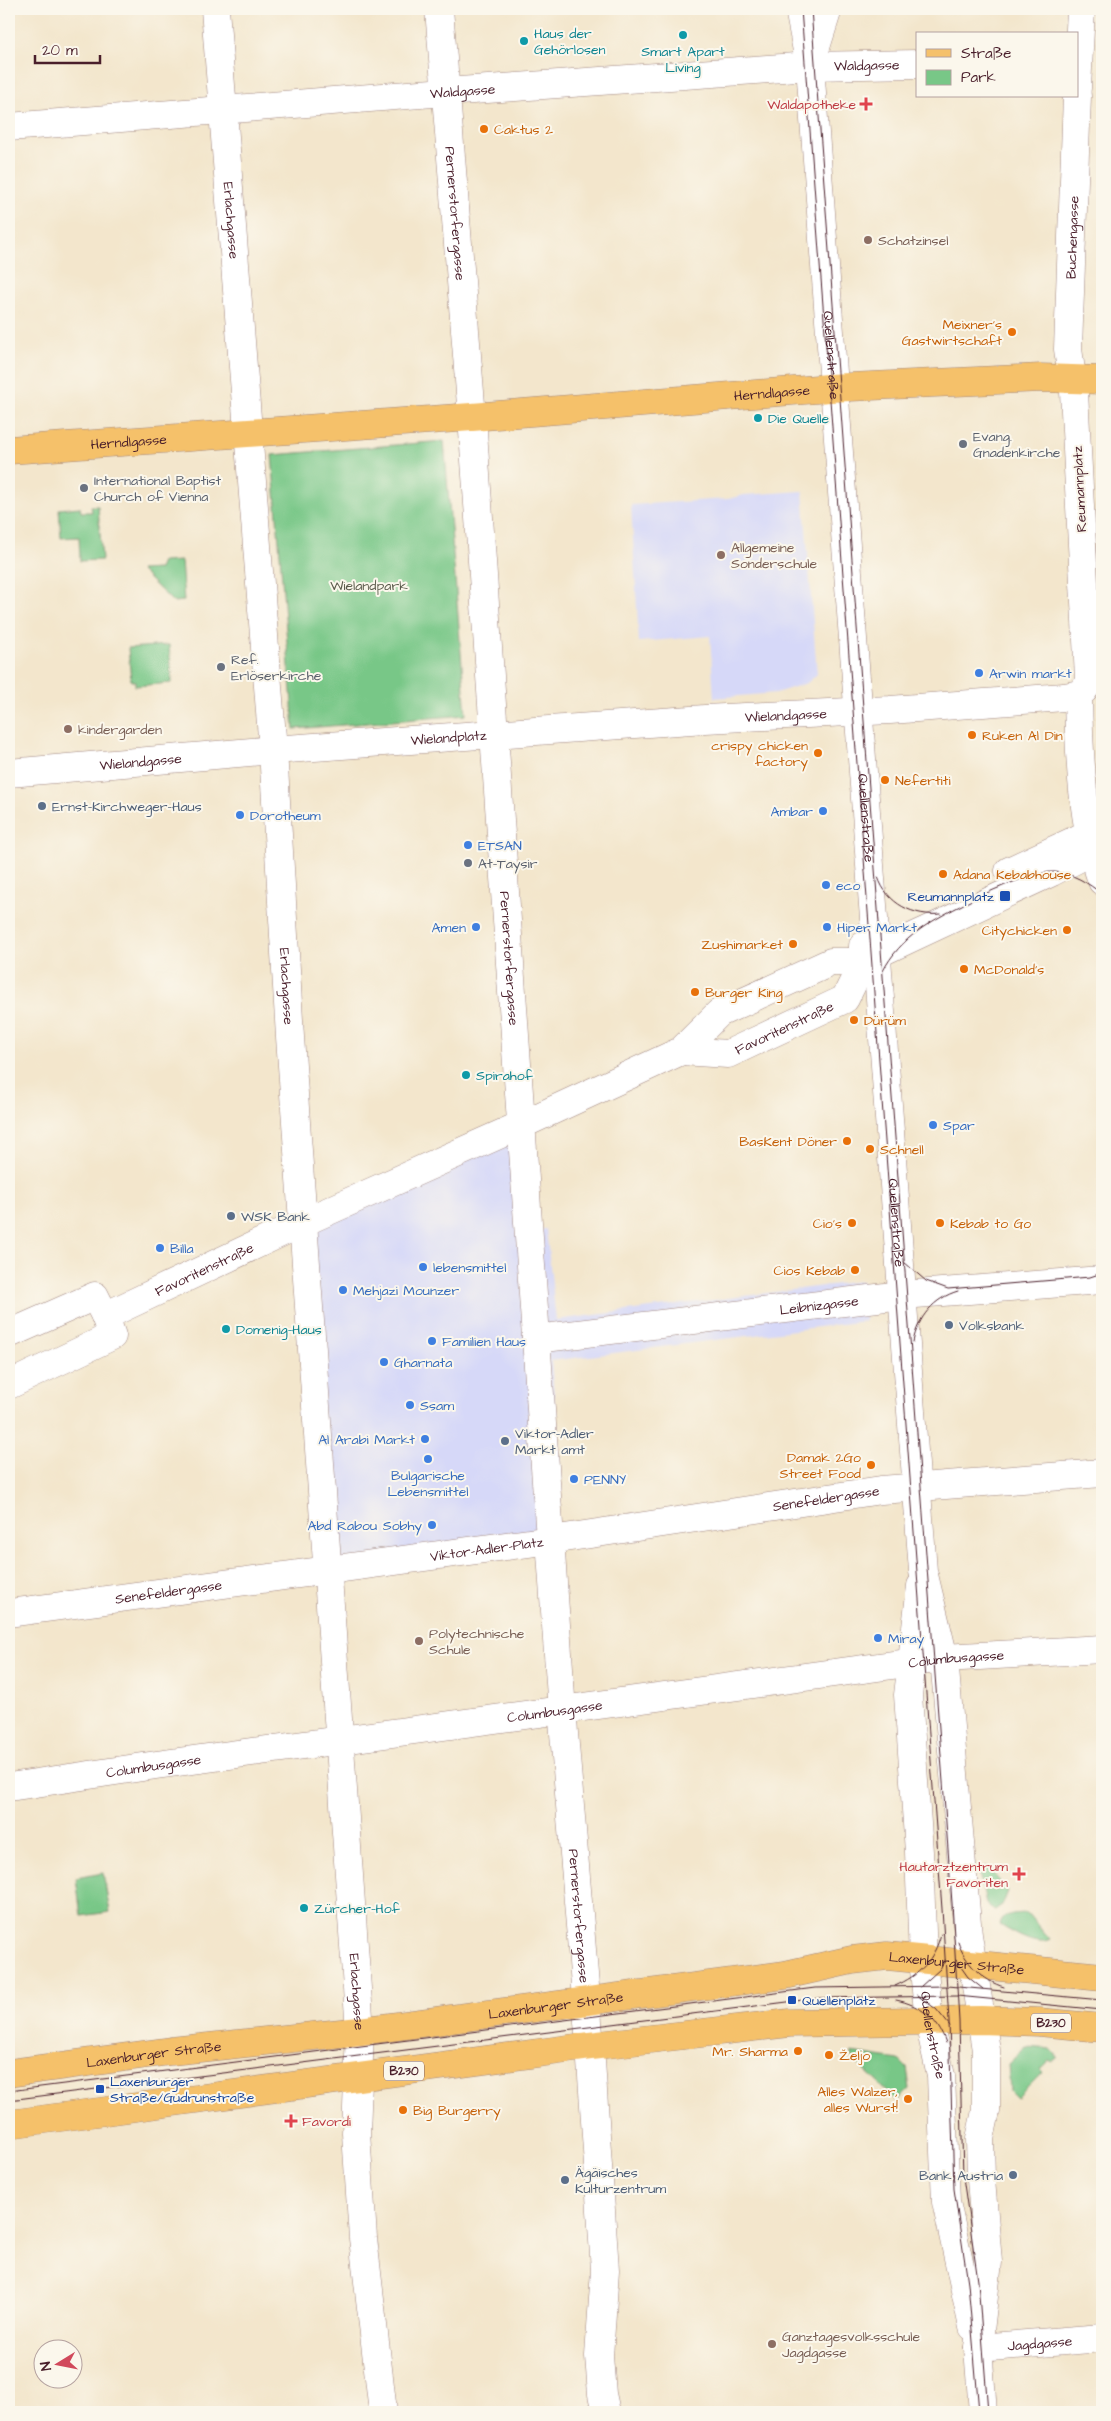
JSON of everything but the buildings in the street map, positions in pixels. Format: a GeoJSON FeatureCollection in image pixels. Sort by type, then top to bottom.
{"type":"FeatureCollection","features":[{"type":"Feature","properties":{"kind":"main road","name":"Herndlgasse"},"geometry":{"type":"LineString","coordinates":[[472,417],[833,388],[1041,378],[1072,379]]}},
{"type":"Feature","properties":{"kind":"main road"},"geometry":{"type":"LineString","coordinates":[[1072,379],[1102,380]]}},
{"type":"Feature","properties":{"kind":"main road"},"geometry":{"type":"LineString","coordinates":[[250,432],[472,417]]}},
{"type":"Feature","properties":{"kind":"main road","name":"Herndlgasse"},"geometry":{"type":"LineString","coordinates":[[9,450],[250,432]]}},
{"type":"Feature","properties":{"kind":"main road","name":"Laxenburger Straße"},"geometry":{"type":"LineString","coordinates":[[9,2073],[171,2051],[360,2031],[785,1976],[860,1959],[887,1956],[1102,1977]]}},
{"type":"Feature","properties":{"kind":"main road","name":"B230"},"geometry":{"type":"LineString","coordinates":[[9,2124],[590,2046],[794,2022],[981,2020],[1039,2022],[1102,2028]]}},
{"type":"Feature","properties":{"kind":"street","name":"Erlachgasse"},"geometry":{"type":"LineString","coordinates":[[215,9],[250,432]]}},
{"type":"Feature","properties":{"kind":"street","name":"Pernerstorfergasse"},"geometry":{"type":"LineString","coordinates":[[440,9],[445,92],[472,417]]}},
{"type":"Feature","properties":{"kind":"street","name":"Quellenstraße"},"geometry":{"type":"LineString","coordinates":[[799,9],[810,66],[857,712],[870,958],[902,1295],[923,1571],[944,1658],[973,1963],[986,2050],[986,2110],[980,2139],[988,2262],[978,2347]]}},
{"type":"Feature","properties":{"kind":"street","name":"Quellenstraße"},"geometry":{"type":"LineString","coordinates":[[810,66],[828,9]]}},
{"type":"Feature","properties":{"kind":"street"},"geometry":{"type":"LineString","coordinates":[[1078,85],[1086,60],[1081,9]]}},
{"type":"Feature","properties":{"kind":"street","name":"Waldgasse"},"geometry":{"type":"LineString","coordinates":[[9,126],[810,66],[916,64]]}},
{"type":"Feature","properties":{"kind":"street","name":"Buchengasse"},"geometry":{"type":"LineString","coordinates":[[1072,379],[1068,349],[1077,98]]}},
{"type":"Feature","properties":{"kind":"street","name":"Reumannplatz"},"geometry":{"type":"LineString","coordinates":[[1072,379],[1089,678],[1088,686],[1078,695]]}},
{"type":"Feature","properties":{"kind":"street","name":"Wielandplatz"},"geometry":{"type":"LineString","coordinates":[[273,750],[493,734],[472,417]]}},
{"type":"Feature","properties":{"kind":"street"},"geometry":{"type":"LineString","coordinates":[[250,432],[273,750]]}},
{"type":"Feature","properties":{"kind":"street"},"geometry":{"type":"LineString","coordinates":[[1078,695],[1094,844],[1102,881]]}},
{"type":"Feature","properties":{"kind":"street","name":"Wielandgasse"},"geometry":{"type":"LineString","coordinates":[[493,734],[857,712],[1078,695]]}},
{"type":"Feature","properties":{"kind":"street","name":"Pernerstorfergasse"},"geometry":{"type":"LineString","coordinates":[[493,734],[521,1125]]}},
{"type":"Feature","properties":{"kind":"street","name":"Erlachgasse"},"geometry":{"type":"LineString","coordinates":[[273,750],[290,1037],[304,1222]]}},
{"type":"Feature","properties":{"kind":"street","name":"Wielandgasse"},"geometry":{"type":"LineString","coordinates":[[9,773],[273,750]]}},
{"type":"Feature","properties":{"kind":"street"},"geometry":{"type":"LineString","coordinates":[[1009,871],[1094,844]]}},
{"type":"Feature","properties":{"kind":"street","name":"Favoritenstraße"},"geometry":{"type":"LineString","coordinates":[[521,1125],[681,1051],[719,1013],[831,962],[870,958],[1094,844]]}},
{"type":"Feature","properties":{"kind":"street","name":"Favoritenstraße"},"geometry":{"type":"LineString","coordinates":[[681,1051],[728,1054],[845,999],[870,958],[861,920]]}},
{"type":"Feature","properties":{"kind":"street"},"geometry":{"type":"LineString","coordinates":[[328,1569],[304,1222],[521,1125]]}},
{"type":"Feature","properties":{"kind":"street","name":"Viktor-Adler-Platz"},"geometry":{"type":"LineString","coordinates":[[328,1569],[551,1540],[521,1125]]}},
{"type":"Feature","properties":{"kind":"street","name":"Favoritenstraße"},"geometry":{"type":"LineString","coordinates":[[105,1316],[304,1222]]}},
{"type":"Feature","properties":{"kind":"street","name":"Leibnizgasse"},"geometry":{"type":"LineString","coordinates":[[536,1339],[902,1295],[1102,1280]]}},
{"type":"Feature","properties":{"kind":"street"},"geometry":{"type":"LineString","coordinates":[[9,1334],[95,1296],[112,1336],[9,1385]]}},
{"type":"Feature","properties":{"kind":"street","name":"Senefeldergasse"},"geometry":{"type":"LineString","coordinates":[[551,1540],[918,1486],[1102,1473]]}},
{"type":"Feature","properties":{"kind":"street","name":"Pernerstorfergasse"},"geometry":{"type":"LineString","coordinates":[[551,1540],[562,1711],[590,2046],[605,2270],[599,2356],[602,2394],[606,2412]]}},
{"type":"Feature","properties":{"kind":"street","name":"Erlachgasse"},"geometry":{"type":"LineString","coordinates":[[328,1569],[360,2031],[356,2133],[363,2238],[383,2412]]}},
{"type":"Feature","properties":{"kind":"street","name":"Senefeldergasse"},"geometry":{"type":"LineString","coordinates":[[9,1613],[328,1569]]}},
{"type":"Feature","properties":{"kind":"street","name":"Quellenstraße"},"geometry":{"type":"LineString","coordinates":[[923,1571],[910,1663],[909,1727],[919,1852],[923,1959],[929,2022],[941,2076],[946,2202],[978,2347],[983,2412]]}},
{"type":"Feature","properties":{"kind":"street","name":"Columbusgasse"},"geometry":{"type":"LineString","coordinates":[[9,1787],[944,1658],[1102,1649]]}},
{"type":"Feature","properties":{"kind":"street","name":"Jagdgasse"},"geometry":{"type":"LineString","coordinates":[[978,2347],[1102,2338]]}},
{"type":"Feature","properties":{"kind":"shaded area","name":"Allgemeine Sonderschule"},"geometry":{"type":"Polygon","coordinates":[[[803,491],[817,674],[807,683],[776,693],[714,698],[710,636],[639,642],[631,505],[728,499],[744,495],[803,491]]]}},
{"type":"Feature","properties":{"kind":"shaded area"},"geometry":{"type":"Polygon","coordinates":[[[521,1125],[551,1540],[328,1569],[304,1222],[521,1125]]]}},
{"type":"Feature","properties":{"kind":"shaded area"},"geometry":{"type":"Polygon","coordinates":[[[546,1229],[556,1320],[862,1281],[865,1321],[551,1361],[560,1465],[548,1466],[530,1231],[546,1229]]]}},
{"type":"Feature","properties":{"kind":"green space","name":"Wielandpark"},"geometry":{"type":"Polygon","coordinates":[[[444,441],[466,715],[294,729],[272,455],[444,441]]]}},
{"type":"Feature","properties":{"kind":"green space"},"geometry":{"type":"Polygon","coordinates":[[[91,506],[98,506],[102,560],[80,561],[79,537],[61,538],[59,509],[80,507],[81,512],[92,512],[91,506]]]}},
{"type":"Feature","properties":{"kind":"green space"},"geometry":{"type":"Polygon","coordinates":[[[181,561],[184,601],[173,602],[140,570],[159,569],[162,562],[181,561]]]}},
{"type":"Feature","properties":{"kind":"green space"},"geometry":{"type":"Polygon","coordinates":[[[169,645],[172,683],[135,686],[135,681],[131,681],[128,648],[169,645]]]}},
{"type":"Feature","properties":{"kind":"green space"},"geometry":{"type":"Polygon","coordinates":[[[986,1865],[1008,1891],[1003,1904],[995,1910],[986,1903],[979,1873],[986,1865]]]}},
{"type":"Feature","properties":{"kind":"green space"},"geometry":{"type":"Polygon","coordinates":[[[103,1873],[110,1912],[81,1916],[76,1878],[103,1873]]]}},
{"type":"Feature","properties":{"kind":"green space"},"geometry":{"type":"Polygon","coordinates":[[[1027,1913],[1050,1940],[1045,1942],[1032,1941],[1000,1925],[1007,1916],[1027,1913]]]}},
{"type":"Feature","properties":{"kind":"green space"},"geometry":{"type":"Polygon","coordinates":[[[1026,2047],[1051,2049],[1058,2057],[1052,2062],[1049,2060],[1040,2069],[1043,2072],[1017,2098],[1010,2091],[1008,2064],[1026,2047]]]}},
{"type":"Feature","properties":{"kind":"green space"},"geometry":{"type":"Polygon","coordinates":[[[851,2053],[899,2060],[907,2068],[910,2089],[897,2101],[851,2057],[851,2053]]]}},
{"type":"Feature","properties":{"kind":"tram line"},"geometry":{"type":"LineString","coordinates":[[801,9],[942,1909],[949,2021],[954,2189],[968,2283],[979,2412]]}},
{"type":"Feature","properties":{"kind":"tram line"},"geometry":{"type":"LineString","coordinates":[[811,9],[952,1903],[959,2021],[963,2177],[978,2281],[988,2412]]}},
{"type":"Feature","properties":{"kind":"tram line"},"geometry":{"type":"LineString","coordinates":[[883,971],[890,959],[903,944],[929,923],[963,904],[1004,885],[1024,878],[1054,872],[1068,874],[1080,879],[1102,894]]}},
{"type":"Feature","properties":{"kind":"tram line"},"geometry":{"type":"LineString","coordinates":[[878,877],[888,895],[903,907],[921,913],[941,914]]}},
{"type":"Feature","properties":{"kind":"tram line"},"geometry":{"type":"LineString","coordinates":[[904,1262],[926,1281],[948,1289],[1090,1277],[1102,1273]]}},
{"type":"Feature","properties":{"kind":"tram line"},"geometry":{"type":"LineString","coordinates":[[913,1342],[919,1324],[928,1310],[942,1298],[958,1291]]}},
{"type":"Feature","properties":{"kind":"tram line"},"geometry":{"type":"LineString","coordinates":[[895,1986],[912,1977],[925,1966],[934,1952],[941,1934]]}},
{"type":"Feature","properties":{"kind":"tram line"},"geometry":{"type":"LineString","coordinates":[[958,1942],[965,1957],[982,1976],[1004,1987]]}},
{"type":"Feature","properties":{"kind":"tram line"},"geometry":{"type":"LineString","coordinates":[[920,1987],[940,1969],[945,1960]]}},
{"type":"Feature","properties":{"kind":"tram line"},"geometry":{"type":"LineString","coordinates":[[956,1960],[968,1977],[983,1989]]}},
{"type":"Feature","properties":{"kind":"tram line"},"geometry":{"type":"LineString","coordinates":[[9,2091],[815,1988],[947,1986],[1102,2000]]}},
{"type":"Feature","properties":{"kind":"tram line"},"geometry":{"type":"LineString","coordinates":[[917,1995],[936,2009],[950,2026]]}},
{"type":"Feature","properties":{"kind":"tram line"},"geometry":{"type":"LineString","coordinates":[[9,2100],[819,1998],[957,1996],[1102,2010]]}},
{"type":"Feature","properties":{"kind":"tram line"},"geometry":{"type":"LineString","coordinates":[[896,2000],[913,2005],[927,2014],[943,2034],[946,2043]]}},
{"type":"Feature","properties":{"kind":"place","name":"Smart Apart Living"},"geometry":{"type":"Point","coordinates":[683,35]}},
{"type":"Feature","properties":{"kind":"place","name":"Haus der Gehörlosen"},"geometry":{"type":"Point","coordinates":[524,41]}},
{"type":"Feature","properties":{"kind":"place","name":"Waldapotheke"},"geometry":{"type":"Point","coordinates":[866,104]}},
{"type":"Feature","properties":{"kind":"place","name":"Caktus 2"},"geometry":{"type":"Point","coordinates":[484,129]}},
{"type":"Feature","properties":{"kind":"place","name":"Schatzinsel"},"geometry":{"type":"Point","coordinates":[868,240]}},
{"type":"Feature","properties":{"kind":"place","name":"Meixner's Gastwirtschaft"},"geometry":{"type":"Point","coordinates":[1012,332]}},
{"type":"Feature","properties":{"kind":"place","name":"Die Quelle"},"geometry":{"type":"Point","coordinates":[758,418]}},
{"type":"Feature","properties":{"kind":"place","name":"Evang. Gnadenkirche"},"geometry":{"type":"Point","coordinates":[963,444]}},
{"type":"Feature","properties":{"kind":"place","name":"International Baptist Church of Vienna"},"geometry":{"type":"Point","coordinates":[84,488]}},
{"type":"Feature","properties":{"kind":"place","name":"Allgemeine Sonderschule"},"geometry":{"type":"Point","coordinates":[721,555]}},
{"type":"Feature","properties":{"kind":"place","name":"Ref. Erlöserkirche"},"geometry":{"type":"Point","coordinates":[221,667]}},
{"type":"Feature","properties":{"kind":"place","name":"Arwin markt"},"geometry":{"type":"Point","coordinates":[979,673]}},
{"type":"Feature","properties":{"kind":"place","name":"kindergarden"},"geometry":{"type":"Point","coordinates":[68,729]}},
{"type":"Feature","properties":{"kind":"place","name":"Ruken Al Din"},"geometry":{"type":"Point","coordinates":[972,735]}},
{"type":"Feature","properties":{"kind":"place","name":"crispy chicken factory"},"geometry":{"type":"Point","coordinates":[818,753]}},
{"type":"Feature","properties":{"kind":"place","name":"Nefertiti"},"geometry":{"type":"Point","coordinates":[885,780]}},
{"type":"Feature","properties":{"kind":"place","name":"Ernst-Kirchweger-Haus"},"geometry":{"type":"Point","coordinates":[42,806]}},
{"type":"Feature","properties":{"kind":"place","name":"Ambar"},"geometry":{"type":"Point","coordinates":[823,811]}},
{"type":"Feature","properties":{"kind":"place","name":"Dorotheum"},"geometry":{"type":"Point","coordinates":[240,815]}},
{"type":"Feature","properties":{"kind":"place","name":"ETSAN"},"geometry":{"type":"Point","coordinates":[468,845]}},
{"type":"Feature","properties":{"kind":"place","name":"At-Taysir"},"geometry":{"type":"Point","coordinates":[468,863]}},
{"type":"Feature","properties":{"kind":"place","name":"Adana Kebabhouse"},"geometry":{"type":"Point","coordinates":[943,874]}},
{"type":"Feature","properties":{"kind":"place","name":"eco"},"geometry":{"type":"Point","coordinates":[826,885]}},
{"type":"Feature","properties":{"kind":"place","name":"Reumannplatz"},"geometry":{"type":"Point","coordinates":[1005,896]}},
{"type":"Feature","properties":{"kind":"place","name":"Amen"},"geometry":{"type":"Point","coordinates":[476,927]}},
{"type":"Feature","properties":{"kind":"place","name":"Hiper Markt"},"geometry":{"type":"Point","coordinates":[827,927]}},
{"type":"Feature","properties":{"kind":"place","name":"Citychicken"},"geometry":{"type":"Point","coordinates":[1067,930]}},
{"type":"Feature","properties":{"kind":"place","name":"Zushimarket"},"geometry":{"type":"Point","coordinates":[793,944]}},
{"type":"Feature","properties":{"kind":"place","name":"McDonald's"},"geometry":{"type":"Point","coordinates":[964,969]}},
{"type":"Feature","properties":{"kind":"place","name":"Burger King"},"geometry":{"type":"Point","coordinates":[695,992]}},
{"type":"Feature","properties":{"kind":"place","name":"Dürüm"},"geometry":{"type":"Point","coordinates":[854,1020]}},
{"type":"Feature","properties":{"kind":"place","name":"Spirahof"},"geometry":{"type":"Point","coordinates":[466,1075]}},
{"type":"Feature","properties":{"kind":"place","name":"Spar"},"geometry":{"type":"Point","coordinates":[933,1125]}},
{"type":"Feature","properties":{"kind":"place","name":"BasKent Döner"},"geometry":{"type":"Point","coordinates":[847,1141]}},
{"type":"Feature","properties":{"kind":"place","name":"Schnell"},"geometry":{"type":"Point","coordinates":[870,1149]}},
{"type":"Feature","properties":{"kind":"place","name":"WSK Bank"},"geometry":{"type":"Point","coordinates":[231,1216]}},
{"type":"Feature","properties":{"kind":"place","name":"Cio's"},"geometry":{"type":"Point","coordinates":[852,1223]}},
{"type":"Feature","properties":{"kind":"place","name":"Kebab to Go"},"geometry":{"type":"Point","coordinates":[940,1223]}},
{"type":"Feature","properties":{"kind":"place","name":"Billa"},"geometry":{"type":"Point","coordinates":[160,1248]}},
{"type":"Feature","properties":{"kind":"place","name":"lebensmittel"},"geometry":{"type":"Point","coordinates":[423,1267]}},
{"type":"Feature","properties":{"kind":"place","name":"Cios Kebab"},"geometry":{"type":"Point","coordinates":[855,1270]}},
{"type":"Feature","properties":{"kind":"place","name":"Mehjazi Mounzer"},"geometry":{"type":"Point","coordinates":[343,1290]}},
{"type":"Feature","properties":{"kind":"place","name":"Volksbank"},"geometry":{"type":"Point","coordinates":[949,1325]}},
{"type":"Feature","properties":{"kind":"place","name":"Domenig-Haus"},"geometry":{"type":"Point","coordinates":[226,1329]}},
{"type":"Feature","properties":{"kind":"place","name":"Familien Haus"},"geometry":{"type":"Point","coordinates":[432,1341]}},
{"type":"Feature","properties":{"kind":"place","name":"Gharnata"},"geometry":{"type":"Point","coordinates":[384,1362]}},
{"type":"Feature","properties":{"kind":"place","name":"Ssam"},"geometry":{"type":"Point","coordinates":[410,1405]}},
{"type":"Feature","properties":{"kind":"place","name":"Al Arabi Markt"},"geometry":{"type":"Point","coordinates":[425,1439]}},
{"type":"Feature","properties":{"kind":"place","name":"Viktor-Adler Markt amt"},"geometry":{"type":"Point","coordinates":[505,1441]}},
{"type":"Feature","properties":{"kind":"place","name":"Bulgarische Lebensmittel"},"geometry":{"type":"Point","coordinates":[428,1459]}},
{"type":"Feature","properties":{"kind":"place","name":"Damak 2Go Street Food"},"geometry":{"type":"Point","coordinates":[871,1465]}},
{"type":"Feature","properties":{"kind":"place","name":"PENNY"},"geometry":{"type":"Point","coordinates":[574,1479]}},
{"type":"Feature","properties":{"kind":"place","name":"Abd Rabou Sobhy"},"geometry":{"type":"Point","coordinates":[432,1525]}},
{"type":"Feature","properties":{"kind":"place","name":"Miray"},"geometry":{"type":"Point","coordinates":[878,1638]}},
{"type":"Feature","properties":{"kind":"place","name":"Polytechnische Schule"},"geometry":{"type":"Point","coordinates":[419,1641]}},
{"type":"Feature","properties":{"kind":"place","name":"Hautarztzentrum Favoriten"},"geometry":{"type":"Point","coordinates":[1019,1874]}},
{"type":"Feature","properties":{"kind":"place","name":"Zürcher-Hof"},"geometry":{"type":"Point","coordinates":[304,1908]}},
{"type":"Feature","properties":{"kind":"place","name":"Quellenplatz"},"geometry":{"type":"Point","coordinates":[792,2000]}},
{"type":"Feature","properties":{"kind":"place","name":"Mr. Sharma"},"geometry":{"type":"Point","coordinates":[798,2051]}},
{"type":"Feature","properties":{"kind":"place","name":"Željo"},"geometry":{"type":"Point","coordinates":[829,2055]}},
{"type":"Feature","properties":{"kind":"place","name":"Laxenburger Straße/Gudrunstraße"},"geometry":{"type":"Point","coordinates":[100,2089]}},
{"type":"Feature","properties":{"kind":"place","name":"Alles Walzer, alles Wurst!"},"geometry":{"type":"Point","coordinates":[908,2099]}},
{"type":"Feature","properties":{"kind":"place","name":"Big Burgerry"},"geometry":{"type":"Point","coordinates":[403,2110]}},
{"type":"Feature","properties":{"kind":"place","name":"Favordi"},"geometry":{"type":"Point","coordinates":[291,2121]}},
{"type":"Feature","properties":{"kind":"place","name":"Bank Austria"},"geometry":{"type":"Point","coordinates":[1013,2175]}},
{"type":"Feature","properties":{"kind":"place","name":"Ägäisches Kulturzentrum"},"geometry":{"type":"Point","coordinates":[565,2180]}},
{"type":"Feature","properties":{"kind":"place","name":"Ganztagesvolksschule Jagdgasse"},"geometry":{"type":"Point","coordinates":[772,2344]}}]}
